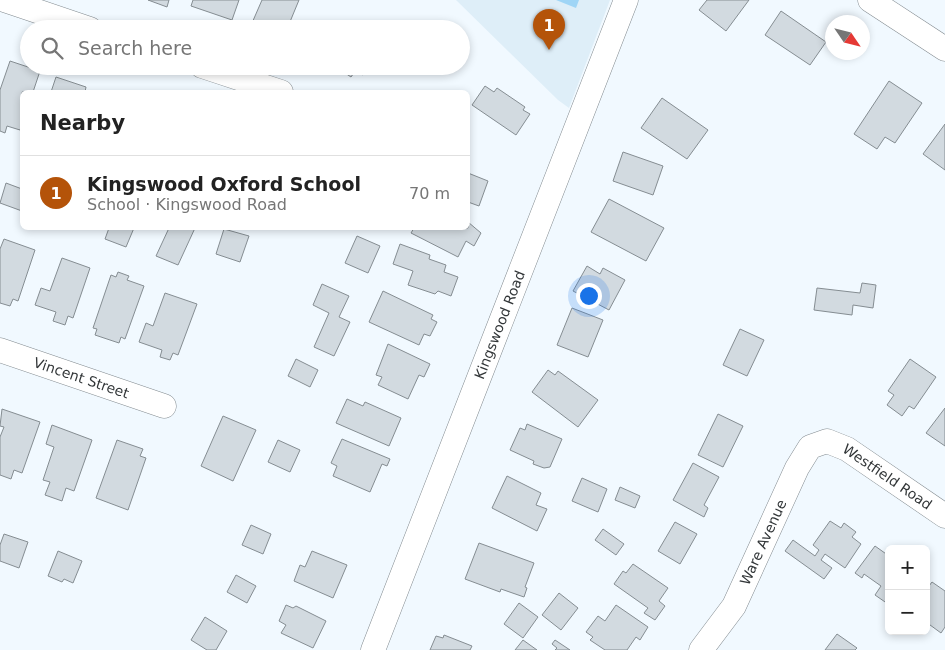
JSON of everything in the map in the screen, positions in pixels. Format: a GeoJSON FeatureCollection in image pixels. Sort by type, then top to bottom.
{"type":"FeatureCollection","features":[{"type":"Feature","properties":{"kind":"street"},"geometry":{"type":"LineString","coordinates":[[4,0],[63,20]]}},
{"type":"Feature","properties":{"kind":"street","name":"Kingswood Road"},"geometry":{"type":"LineString","coordinates":[[373,650],[626,0]]}},
{"type":"Feature","properties":{"kind":"street"},"geometry":{"type":"LineString","coordinates":[[870,0],[945,49]]}},
{"type":"Feature","properties":{"kind":"street"},"geometry":{"type":"LineString","coordinates":[[229,75],[275,90]]}},
{"type":"Feature","properties":{"kind":"street","name":"Vincent Street"},"geometry":{"type":"LineString","coordinates":[[0,350],[164,406]]}},
{"type":"Feature","properties":{"kind":"street","name":"Westfield Road"},"geometry":{"type":"LineString","coordinates":[[827,441],[847,449],[945,516]]}},
{"type":"Feature","properties":{"kind":"street","name":"Ware Avenue"},"geometry":{"type":"LineString","coordinates":[[701,650],[734,606],[797,468],[810,447],[827,441]]}},
{"type":"Feature","properties":{"kind":"shaded area"},"geometry":{"type":"Polygon","coordinates":[[[456,0],[610,0],[569,108],[558,100],[456,0]]]}},
{"type":"Feature","properties":{"kind":"shaded area"},"geometry":{"type":"Polygon","coordinates":[[[556,0],[579,0],[576,8],[556,0]]]}},
{"type":"Feature","properties":{"kind":"building"},"geometry":{"type":"Polygon","coordinates":[[[148,0],[169,0],[167,7],[148,0]]]}},
{"type":"Feature","properties":{"kind":"building"},"geometry":{"type":"Polygon","coordinates":[[[193,0],[239,0],[232,20],[191,6],[193,0]]]}},
{"type":"Feature","properties":{"kind":"building"},"geometry":{"type":"Polygon","coordinates":[[[262,0],[299,0],[291,20],[253,20],[262,0]]]}},
{"type":"Feature","properties":{"kind":"building"},"geometry":{"type":"Polygon","coordinates":[[[707,0],[749,0],[726,31],[699,10],[707,0]]]}},
{"type":"Feature","properties":{"kind":"building"},"geometry":{"type":"Polygon","coordinates":[[[781,11],[825,41],[825,43],[810,65],[765,35],[781,11]]]}},
{"type":"Feature","properties":{"kind":"building"},"geometry":{"type":"Polygon","coordinates":[[[10,61],[20,64],[20,75],[39,75],[34,90],[20,90],[20,130],[7,126],[5,133],[0,131],[0,90],[10,61]]]}},
{"type":"Feature","properties":{"kind":"building"},"geometry":{"type":"Polygon","coordinates":[[[56,77],[86,87],[85,90],[52,90],[56,77]]]}},
{"type":"Feature","properties":{"kind":"building"},"geometry":{"type":"Polygon","coordinates":[[[889,81],[922,103],[895,143],[885,137],[877,149],[854,134],[889,81]]]}},
{"type":"Feature","properties":{"kind":"building"},"geometry":{"type":"Polygon","coordinates":[[[485,86],[494,92],[497,88],[525,107],[523,110],[530,114],[516,135],[472,105],[485,86]]]}},
{"type":"Feature","properties":{"kind":"building"},"geometry":{"type":"Polygon","coordinates":[[[662,98],[708,130],[687,159],[641,128],[662,98]]]}},
{"type":"Feature","properties":{"kind":"building"},"geometry":{"type":"Polygon","coordinates":[[[945,124],[945,170],[923,154],[945,124]]]}},
{"type":"Feature","properties":{"kind":"building"},"geometry":{"type":"Polygon","coordinates":[[[623,152],[663,166],[653,195],[613,181],[623,152]]]}},
{"type":"Feature","properties":{"kind":"building"},"geometry":{"type":"Polygon","coordinates":[[[470,174],[488,181],[479,206],[470,203],[470,174]]]}},
{"type":"Feature","properties":{"kind":"building"},"geometry":{"type":"Polygon","coordinates":[[[6,183],[20,188],[20,210],[0,203],[6,183]]]}},
{"type":"Feature","properties":{"kind":"building"},"geometry":{"type":"Polygon","coordinates":[[[609,199],[664,228],[646,261],[591,232],[609,199]]]}},
{"type":"Feature","properties":{"kind":"building"},"geometry":{"type":"Polygon","coordinates":[[[470,224],[481,233],[474,246],[466,241],[458,257],[411,233],[413,230],[470,230],[470,224]]]}},
{"type":"Feature","properties":{"kind":"building"},"geometry":{"type":"Polygon","coordinates":[[[108,230],[133,230],[126,247],[105,239],[108,230]]]}},
{"type":"Feature","properties":{"kind":"building"},"geometry":{"type":"Polygon","coordinates":[[[168,230],[194,230],[178,265],[156,256],[168,230]]]}},
{"type":"Feature","properties":{"kind":"building"},"geometry":{"type":"Polygon","coordinates":[[[224,230],[249,236],[240,262],[216,254],[224,230]]]}},
{"type":"Feature","properties":{"kind":"building"},"geometry":{"type":"Polygon","coordinates":[[[357,236],[380,246],[368,273],[345,263],[357,236]]]}},
{"type":"Feature","properties":{"kind":"building"},"geometry":{"type":"Polygon","coordinates":[[[4,239],[35,250],[18,301],[13,299],[10,306],[0,303],[0,249],[4,239]]]}},
{"type":"Feature","properties":{"kind":"building"},"geometry":{"type":"Polygon","coordinates":[[[400,244],[430,255],[429,259],[446,265],[444,272],[458,277],[451,296],[438,291],[435,294],[408,285],[413,271],[393,264],[400,244]]]}},
{"type":"Feature","properties":{"kind":"building"},"geometry":{"type":"Polygon","coordinates":[[[62,258],[90,268],[73,318],[68,316],[65,325],[53,321],[56,312],[35,305],[41,288],[50,291],[62,258]]]}},
{"type":"Feature","properties":{"kind":"building"},"geometry":{"type":"Polygon","coordinates":[[[587,266],[600,274],[603,268],[625,280],[609,310],[573,291],[587,266]]]}},
{"type":"Feature","properties":{"kind":"building"},"geometry":{"type":"Polygon","coordinates":[[[118,272],[129,276],[127,280],[144,286],[125,339],[121,337],[119,343],[95,335],[97,329],[93,328],[111,275],[116,277],[118,272]]]}},
{"type":"Feature","properties":{"kind":"building"},"geometry":{"type":"Polygon","coordinates":[[[862,283],[876,285],[873,308],[853,305],[852,315],[814,310],[817,288],[860,293],[862,283]]]}},
{"type":"Feature","properties":{"kind":"building"},"geometry":{"type":"Polygon","coordinates":[[[322,284],[349,296],[339,317],[350,322],[334,356],[314,347],[329,313],[313,305],[322,284]]]}},
{"type":"Feature","properties":{"kind":"building"},"geometry":{"type":"Polygon","coordinates":[[[383,291],[433,315],[431,319],[437,322],[430,336],[424,334],[419,345],[369,322],[383,291]]]}},
{"type":"Feature","properties":{"kind":"building"},"geometry":{"type":"Polygon","coordinates":[[[165,293],[197,304],[178,355],[173,353],[170,360],[160,357],[162,350],[139,342],[146,323],[153,326],[165,293]]]}},
{"type":"Feature","properties":{"kind":"building"},"geometry":{"type":"Polygon","coordinates":[[[572,308],[603,320],[588,357],[557,345],[572,308]]]}},
{"type":"Feature","properties":{"kind":"building"},"geometry":{"type":"Polygon","coordinates":[[[740,329],[764,340],[747,376],[723,365],[740,329]]]}},
{"type":"Feature","properties":{"kind":"building"},"geometry":{"type":"Polygon","coordinates":[[[388,344],[430,364],[424,377],[419,375],[408,399],[378,385],[382,377],[376,375],[388,344]]]}},
{"type":"Feature","properties":{"kind":"building"},"geometry":{"type":"Polygon","coordinates":[[[296,359],[318,370],[310,387],[288,376],[296,359]]]}},
{"type":"Feature","properties":{"kind":"building"},"geometry":{"type":"Polygon","coordinates":[[[910,359],[936,377],[914,409],[909,406],[902,416],[887,405],[894,395],[888,391],[910,359]]]}},
{"type":"Feature","properties":{"kind":"building"},"geometry":{"type":"Polygon","coordinates":[[[548,370],[555,375],[558,371],[598,400],[578,427],[532,392],[548,370]]]}},
{"type":"Feature","properties":{"kind":"building"},"geometry":{"type":"Polygon","coordinates":[[[347,399],[363,406],[365,402],[401,418],[389,446],[336,423],[347,399]]]}},
{"type":"Feature","properties":{"kind":"building"},"geometry":{"type":"Polygon","coordinates":[[[945,408],[945,446],[926,433],[945,408]]]}},
{"type":"Feature","properties":{"kind":"building"},"geometry":{"type":"Polygon","coordinates":[[[2,409],[40,422],[22,473],[14,470],[11,479],[0,475],[0,437],[4,427],[0,426],[2,409]]]}},
{"type":"Feature","properties":{"kind":"building"},"geometry":{"type":"Polygon","coordinates":[[[718,414],[743,426],[723,467],[698,455],[718,414]]]}},
{"type":"Feature","properties":{"kind":"building"},"geometry":{"type":"Polygon","coordinates":[[[223,416],[256,430],[233,481],[201,466],[223,416]]]}},
{"type":"Feature","properties":{"kind":"building"},"geometry":{"type":"Polygon","coordinates":[[[527,424],[562,439],[550,467],[544,468],[533,464],[534,461],[510,450],[520,428],[525,430],[527,424]]]}},
{"type":"Feature","properties":{"kind":"building"},"geometry":{"type":"Polygon","coordinates":[[[52,425],[92,440],[74,491],[66,488],[62,501],[45,495],[50,482],[43,480],[54,447],[46,444],[52,425]]]}},
{"type":"Feature","properties":{"kind":"building"},"geometry":{"type":"Polygon","coordinates":[[[342,439],[390,459],[387,466],[382,464],[370,492],[333,476],[337,466],[331,463],[342,439]]]}},
{"type":"Feature","properties":{"kind":"building"},"geometry":{"type":"Polygon","coordinates":[[[117,440],[143,449],[140,456],[146,458],[128,510],[96,498],[117,440]]]}},
{"type":"Feature","properties":{"kind":"building"},"geometry":{"type":"Polygon","coordinates":[[[278,440],[300,450],[290,472],[268,462],[278,440]]]}},
{"type":"Feature","properties":{"kind":"building"},"geometry":{"type":"Polygon","coordinates":[[[693,463],[719,477],[704,505],[708,508],[704,517],[673,500],[693,463]]]}},
{"type":"Feature","properties":{"kind":"building"},"geometry":{"type":"Polygon","coordinates":[[[507,476],[541,493],[536,505],[547,509],[537,531],[492,508],[507,476]]]}},
{"type":"Feature","properties":{"kind":"building"},"geometry":{"type":"Polygon","coordinates":[[[582,478],[607,489],[598,512],[572,501],[582,478]]]}},
{"type":"Feature","properties":{"kind":"building"},"geometry":{"type":"Polygon","coordinates":[[[620,487],[640,496],[635,508],[615,500],[620,487]]]}},
{"type":"Feature","properties":{"kind":"building"},"geometry":{"type":"Polygon","coordinates":[[[830,521],[841,528],[844,523],[856,532],[852,537],[861,544],[845,568],[825,554],[821,560],[832,568],[824,579],[785,551],[793,540],[815,556],[819,550],[813,545],[830,521]]]}},
{"type":"Feature","properties":{"kind":"building"},"geometry":{"type":"Polygon","coordinates":[[[675,522],[697,534],[680,564],[658,551],[675,522]]]}},
{"type":"Feature","properties":{"kind":"building"},"geometry":{"type":"Polygon","coordinates":[[[251,525],[271,534],[263,554],[242,545],[251,525]]]}},
{"type":"Feature","properties":{"kind":"building"},"geometry":{"type":"Polygon","coordinates":[[[603,529],[624,544],[616,555],[595,540],[603,529]]]}},
{"type":"Feature","properties":{"kind":"building"},"geometry":{"type":"Polygon","coordinates":[[[4,534],[28,542],[19,568],[0,561],[0,545],[4,534]]]}},
{"type":"Feature","properties":{"kind":"building"},"geometry":{"type":"Polygon","coordinates":[[[479,543],[534,563],[525,587],[527,588],[524,597],[501,589],[500,592],[465,579],[479,543]]]}},
{"type":"Feature","properties":{"kind":"building"},"geometry":{"type":"Polygon","coordinates":[[[875,546],[885,553],[885,602],[875,595],[881,586],[864,574],[862,578],[855,573],[875,546]]]}},
{"type":"Feature","properties":{"kind":"building"},"geometry":{"type":"Polygon","coordinates":[[[58,551],[82,561],[73,583],[64,579],[62,582],[48,576],[58,551]]]}},
{"type":"Feature","properties":{"kind":"building"},"geometry":{"type":"Polygon","coordinates":[[[312,551],[347,565],[333,598],[294,581],[300,565],[305,567],[312,551]]]}},
{"type":"Feature","properties":{"kind":"building"},"geometry":{"type":"Polygon","coordinates":[[[633,564],[668,588],[659,601],[665,606],[655,620],[644,613],[648,608],[614,584],[623,571],[626,573],[633,564]]]}},
{"type":"Feature","properties":{"kind":"building"},"geometry":{"type":"Polygon","coordinates":[[[236,575],[256,586],[247,603],[227,592],[236,575]]]}},
{"type":"Feature","properties":{"kind":"building"},"geometry":{"type":"Polygon","coordinates":[[[932,582],[945,591],[945,627],[941,633],[930,625],[930,585],[932,582]]]}},
{"type":"Feature","properties":{"kind":"building"},"geometry":{"type":"Polygon","coordinates":[[[559,593],[578,608],[561,630],[542,615],[559,593]]]}},
{"type":"Feature","properties":{"kind":"building"},"geometry":{"type":"Polygon","coordinates":[[[519,603],[538,617],[523,638],[504,624],[519,603]]]}},
{"type":"Feature","properties":{"kind":"building"},"geometry":{"type":"Polygon","coordinates":[[[286,605],[293,608],[296,606],[326,621],[313,648],[281,633],[286,625],[279,621],[286,605]]]}},
{"type":"Feature","properties":{"kind":"building"},"geometry":{"type":"Polygon","coordinates":[[[616,605],[648,627],[640,640],[636,637],[627,650],[605,650],[590,640],[593,637],[586,632],[598,616],[605,621],[616,605]]]}},
{"type":"Feature","properties":{"kind":"building"},"geometry":{"type":"Polygon","coordinates":[[[205,617],[227,631],[216,650],[207,650],[191,640],[205,617]]]}},
{"type":"Feature","properties":{"kind":"building"},"geometry":{"type":"Polygon","coordinates":[[[837,634],[857,648],[855,650],[825,650],[837,634]]]}},
{"type":"Feature","properties":{"kind":"building"},"geometry":{"type":"Polygon","coordinates":[[[444,635],[472,646],[470,650],[430,650],[436,636],[443,638],[444,635]]]}},
{"type":"Feature","properties":{"kind":"building"},"geometry":{"type":"Polygon","coordinates":[[[523,640],[537,650],[515,650],[523,640]]]}},
{"type":"Feature","properties":{"kind":"building"},"geometry":{"type":"Polygon","coordinates":[[[555,640],[570,650],[555,650],[557,648],[552,644],[555,640]]]}},
{"type":"Feature","properties":{"kind":"place","name":"Kingswood Oxford School"},"geometry":{"type":"Point","coordinates":[549,50]}}]}
